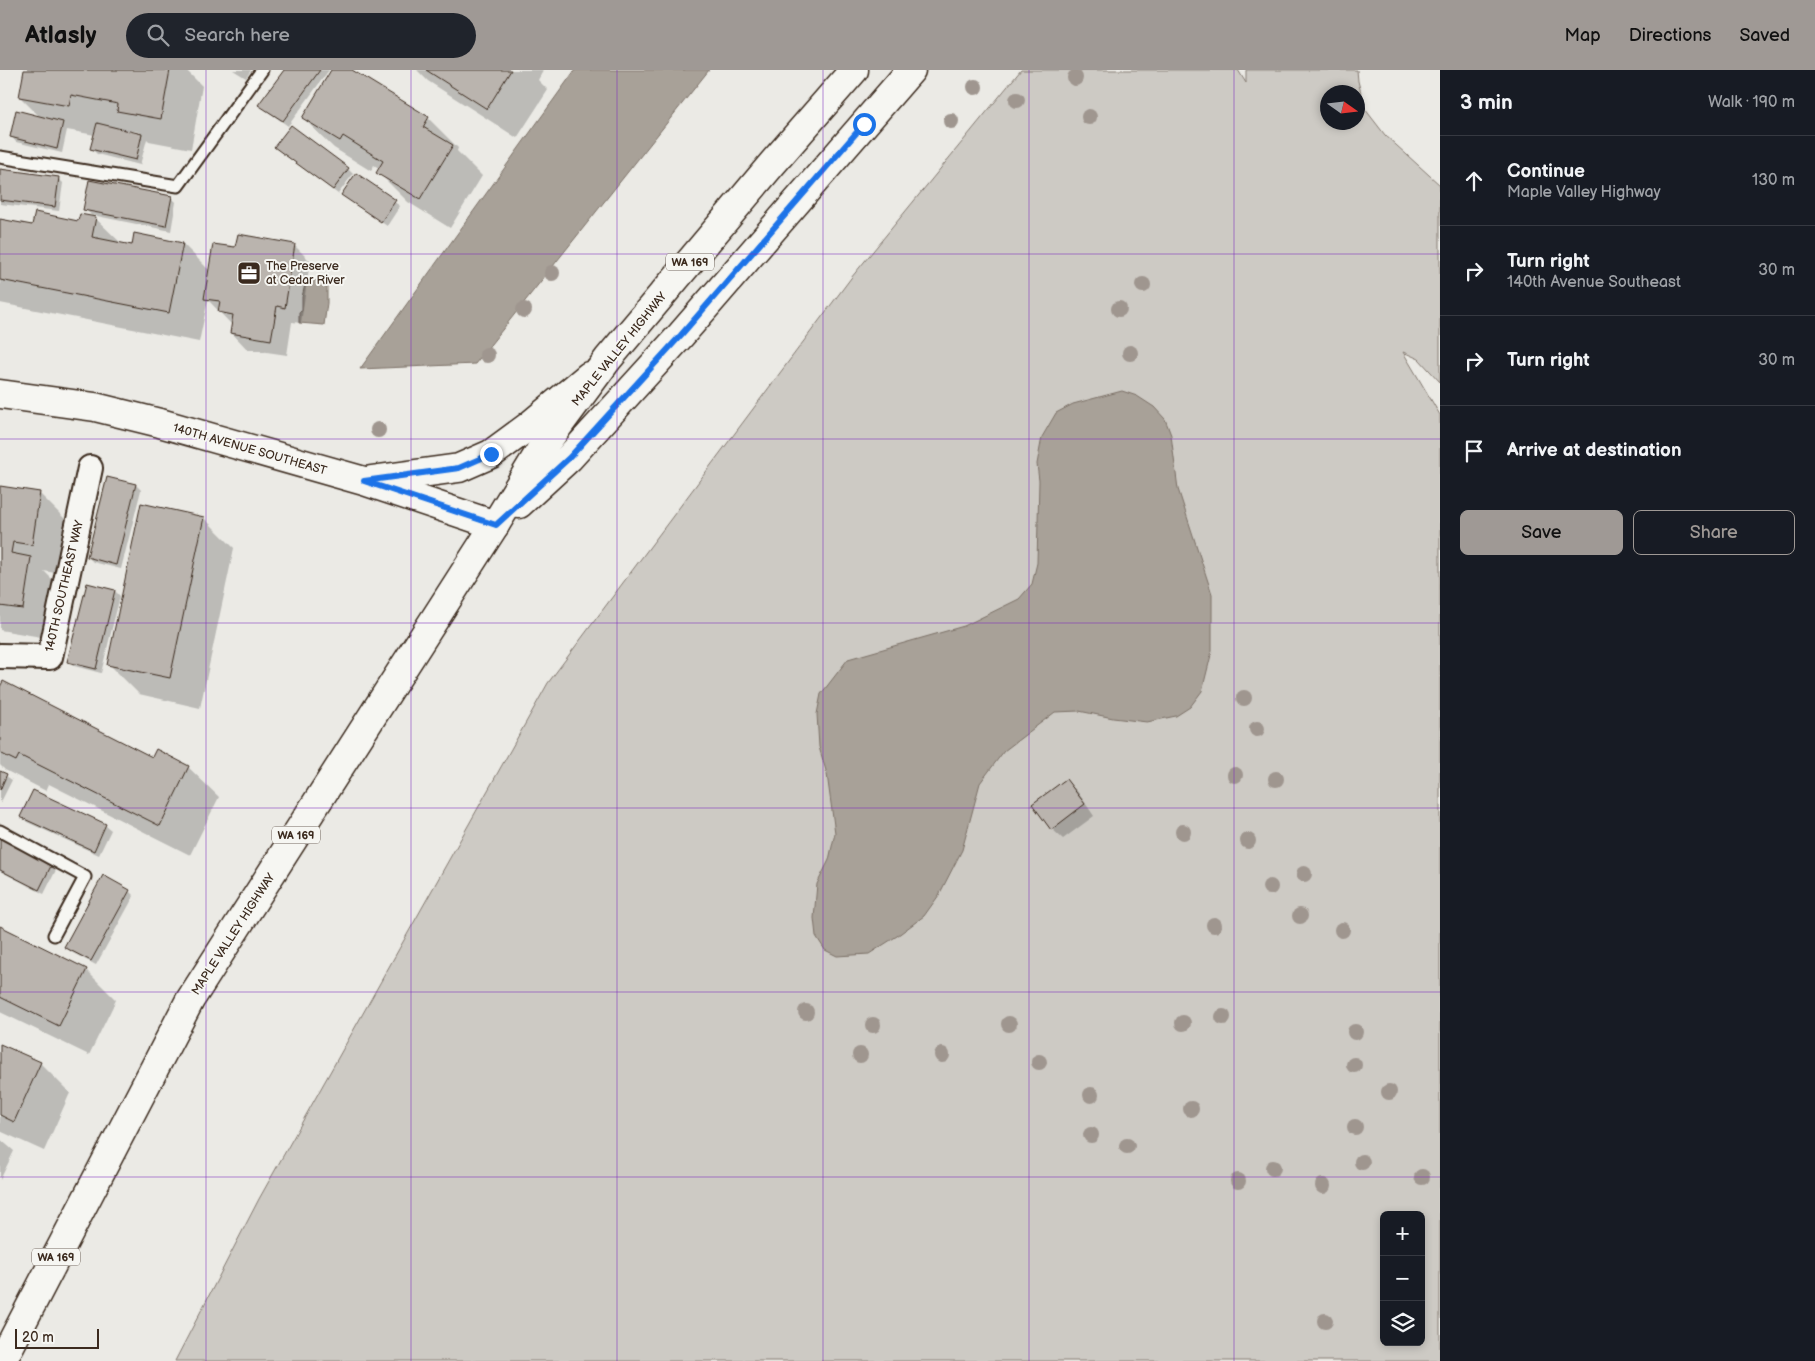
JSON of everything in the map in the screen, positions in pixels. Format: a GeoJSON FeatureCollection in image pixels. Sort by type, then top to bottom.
{"type":"FeatureCollection","features":[{"type":"Feature","properties":{"kind":"main road","name":"MAPLE VALLEY HIGHWAY"},"geometry":{"type":"LineString","coordinates":[[2,1361],[190,1000],[496,525],[542,448],[608,359],[772,164],[854,70]]}},
{"type":"Feature","properties":{"kind":"main road","name":"MAPLE VALLEY HIGHWAY"},"geometry":{"type":"LineString","coordinates":[[496,525],[569,458],[681,335],[911,70]]}},
{"type":"Feature","properties":{"kind":"main road"},"geometry":{"type":"LineString","coordinates":[[364,481],[459,468],[491,454],[529,426],[608,359]]}},
{"type":"Feature","properties":{"kind":"main road","name":"140TH AVENUE SOUTHEAST"},"geometry":{"type":"LineString","coordinates":[[0,394],[95,407],[160,423],[364,481],[496,525]]}},
{"type":"Feature","properties":{"kind":"street","name":"140TH SOUTHEAST WAY"},"geometry":{"type":"LineString","coordinates":[[0,656],[50,657],[90,468]]}},
{"type":"Feature","properties":{"kind":"lane"},"geometry":{"type":"LineString","coordinates":[[0,157],[178,186],[262,70]]}},
{"type":"Feature","properties":{"kind":"lane"},"geometry":{"type":"LineString","coordinates":[[0,832],[85,877],[54,935]]}},
{"type":"Feature","properties":{"kind":"shaded area"},"geometry":{"type":"Polygon","coordinates":[[[575,70],[709,70],[475,364],[360,369],[575,70]]]}},
{"type":"Feature","properties":{"kind":"shaded area"},"geometry":{"type":"Polygon","coordinates":[[[1021,70],[1238,70],[1246,83],[1246,70],[1357,70],[1359,85],[1320,85],[1320,130],[1365,130],[1365,109],[1385,135],[1440,185],[1440,382],[1419,359],[1403,352],[1440,415],[1440,1361],[175,1361],[259,1199],[548,683],[851,278],[1021,70]]]}},
{"type":"Feature","properties":{"kind":"shaded area"},"geometry":{"type":"Polygon","coordinates":[[[306,280],[327,281],[324,325],[299,323],[299,312],[302,311],[302,297],[306,280]]]}},
{"type":"Feature","properties":{"kind":"shaded area"},"geometry":{"type":"Polygon","coordinates":[[[1122,391],[1137,396],[1154,407],[1165,419],[1171,435],[1178,489],[1212,594],[1212,651],[1202,691],[1190,707],[1176,716],[1147,722],[1079,711],[1055,712],[1004,751],[980,783],[962,850],[939,895],[924,916],[869,954],[837,956],[825,950],[816,936],[814,918],[817,884],[829,860],[835,833],[827,774],[819,747],[817,714],[821,694],[848,659],[964,626],[1019,599],[1032,584],[1037,563],[1039,481],[1037,464],[1042,437],[1056,413],[1073,404],[1122,391]]]}},
{"type":"Feature","properties":{"kind":"building"},"geometry":{"type":"Polygon","coordinates":[[[24,70],[170,70],[161,119],[117,111],[118,104],[71,95],[69,106],[19,97],[24,70]]]}},
{"type":"Feature","properties":{"kind":"building"},"geometry":{"type":"Polygon","coordinates":[[[284,70],[320,70],[283,121],[258,105],[284,70]]]}},
{"type":"Feature","properties":{"kind":"building"},"geometry":{"type":"Polygon","coordinates":[[[331,70],[352,70],[429,117],[423,127],[453,145],[420,199],[376,173],[383,161],[343,136],[340,141],[302,118],[331,70]]]}},
{"type":"Feature","properties":{"kind":"building"},"geometry":{"type":"Polygon","coordinates":[[[426,70],[511,70],[487,109],[426,70]]]}},
{"type":"Feature","properties":{"kind":"building"},"geometry":{"type":"Polygon","coordinates":[[[16,110],[63,122],[57,149],[10,137],[16,110]]]}},
{"type":"Feature","properties":{"kind":"building"},"geometry":{"type":"Polygon","coordinates":[[[97,123],[142,134],[136,160],[90,149],[97,123]]]}},
{"type":"Feature","properties":{"kind":"building"},"geometry":{"type":"Polygon","coordinates":[[[291,125],[349,168],[333,190],[274,147],[291,125]]]}},
{"type":"Feature","properties":{"kind":"building"},"geometry":{"type":"Polygon","coordinates":[[[0,169],[59,177],[55,207],[0,200],[0,169]]]}},
{"type":"Feature","properties":{"kind":"building"},"geometry":{"type":"Polygon","coordinates":[[[356,173],[396,200],[381,222],[341,195],[356,173]]]}},
{"type":"Feature","properties":{"kind":"building"},"geometry":{"type":"Polygon","coordinates":[[[89,180],[172,196],[166,226],[83,210],[89,180]]]}},
{"type":"Feature","properties":{"kind":"building"},"geometry":{"type":"Polygon","coordinates":[[[35,212],[78,221],[80,214],[96,217],[92,237],[132,245],[134,233],[183,243],[169,313],[0,280],[0,219],[32,225],[35,212]]]}},
{"type":"Feature","properties":{"kind":"building","name":"The Preserve at Cedar River"},"geometry":{"type":"Polygon","coordinates":[[[238,234],[295,244],[285,308],[277,306],[271,340],[230,333],[233,315],[218,312],[220,301],[204,299],[213,244],[235,247],[238,234]]]}},
{"type":"Feature","properties":{"kind":"building"},"geometry":{"type":"Polygon","coordinates":[[[107,477],[136,484],[116,565],[87,557],[107,477]]]}},
{"type":"Feature","properties":{"kind":"building"},"geometry":{"type":"Polygon","coordinates":[[[0,486],[40,492],[32,545],[13,542],[11,553],[31,557],[23,609],[0,606],[0,486]]]}},
{"type":"Feature","properties":{"kind":"building"},"geometry":{"type":"Polygon","coordinates":[[[141,503],[204,517],[170,678],[107,665],[141,503]]]}},
{"type":"Feature","properties":{"kind":"building"},"geometry":{"type":"Polygon","coordinates":[[[87,583],[115,590],[96,669],[67,662],[87,583]]]}},
{"type":"Feature","properties":{"kind":"building"},"geometry":{"type":"Polygon","coordinates":[[[3,681],[152,757],[156,749],[189,766],[160,826],[19,755],[16,761],[0,753],[0,687],[3,681]]]}},
{"type":"Feature","properties":{"kind":"building"},"geometry":{"type":"Polygon","coordinates":[[[0,771],[7,774],[0,790],[0,771]]]}},
{"type":"Feature","properties":{"kind":"building"},"geometry":{"type":"Polygon","coordinates":[[[1066,779],[1085,804],[1051,830],[1032,804],[1066,779]]]}},
{"type":"Feature","properties":{"kind":"building"},"geometry":{"type":"Polygon","coordinates":[[[33,790],[106,824],[94,851],[20,817],[33,790]]]}},
{"type":"Feature","properties":{"kind":"building"},"geometry":{"type":"Polygon","coordinates":[[[0,837],[52,864],[39,890],[0,870],[0,837]]]}},
{"type":"Feature","properties":{"kind":"building"},"geometry":{"type":"Polygon","coordinates":[[[103,875],[130,890],[91,961],[64,947],[103,875]]]}},
{"type":"Feature","properties":{"kind":"building"},"geometry":{"type":"Polygon","coordinates":[[[0,926],[87,969],[59,1026],[0,997],[0,926]]]}},
{"type":"Feature","properties":{"kind":"building"},"geometry":{"type":"Polygon","coordinates":[[[0,1044],[41,1062],[14,1122],[0,1115],[0,1044]]]}},
{"type":"Feature","properties":{"kind":"place","name":"The Preserve at Cedar River"},"geometry":{"type":"Point","coordinates":[249,273]}},
{"type":"Feature","properties":{"kind":"route"},"geometry":{"type":"LineString","coordinates":[[491,454],[459,468],[364,481],[496,525],[569,458],[681,335],[864,124]]}}]}
